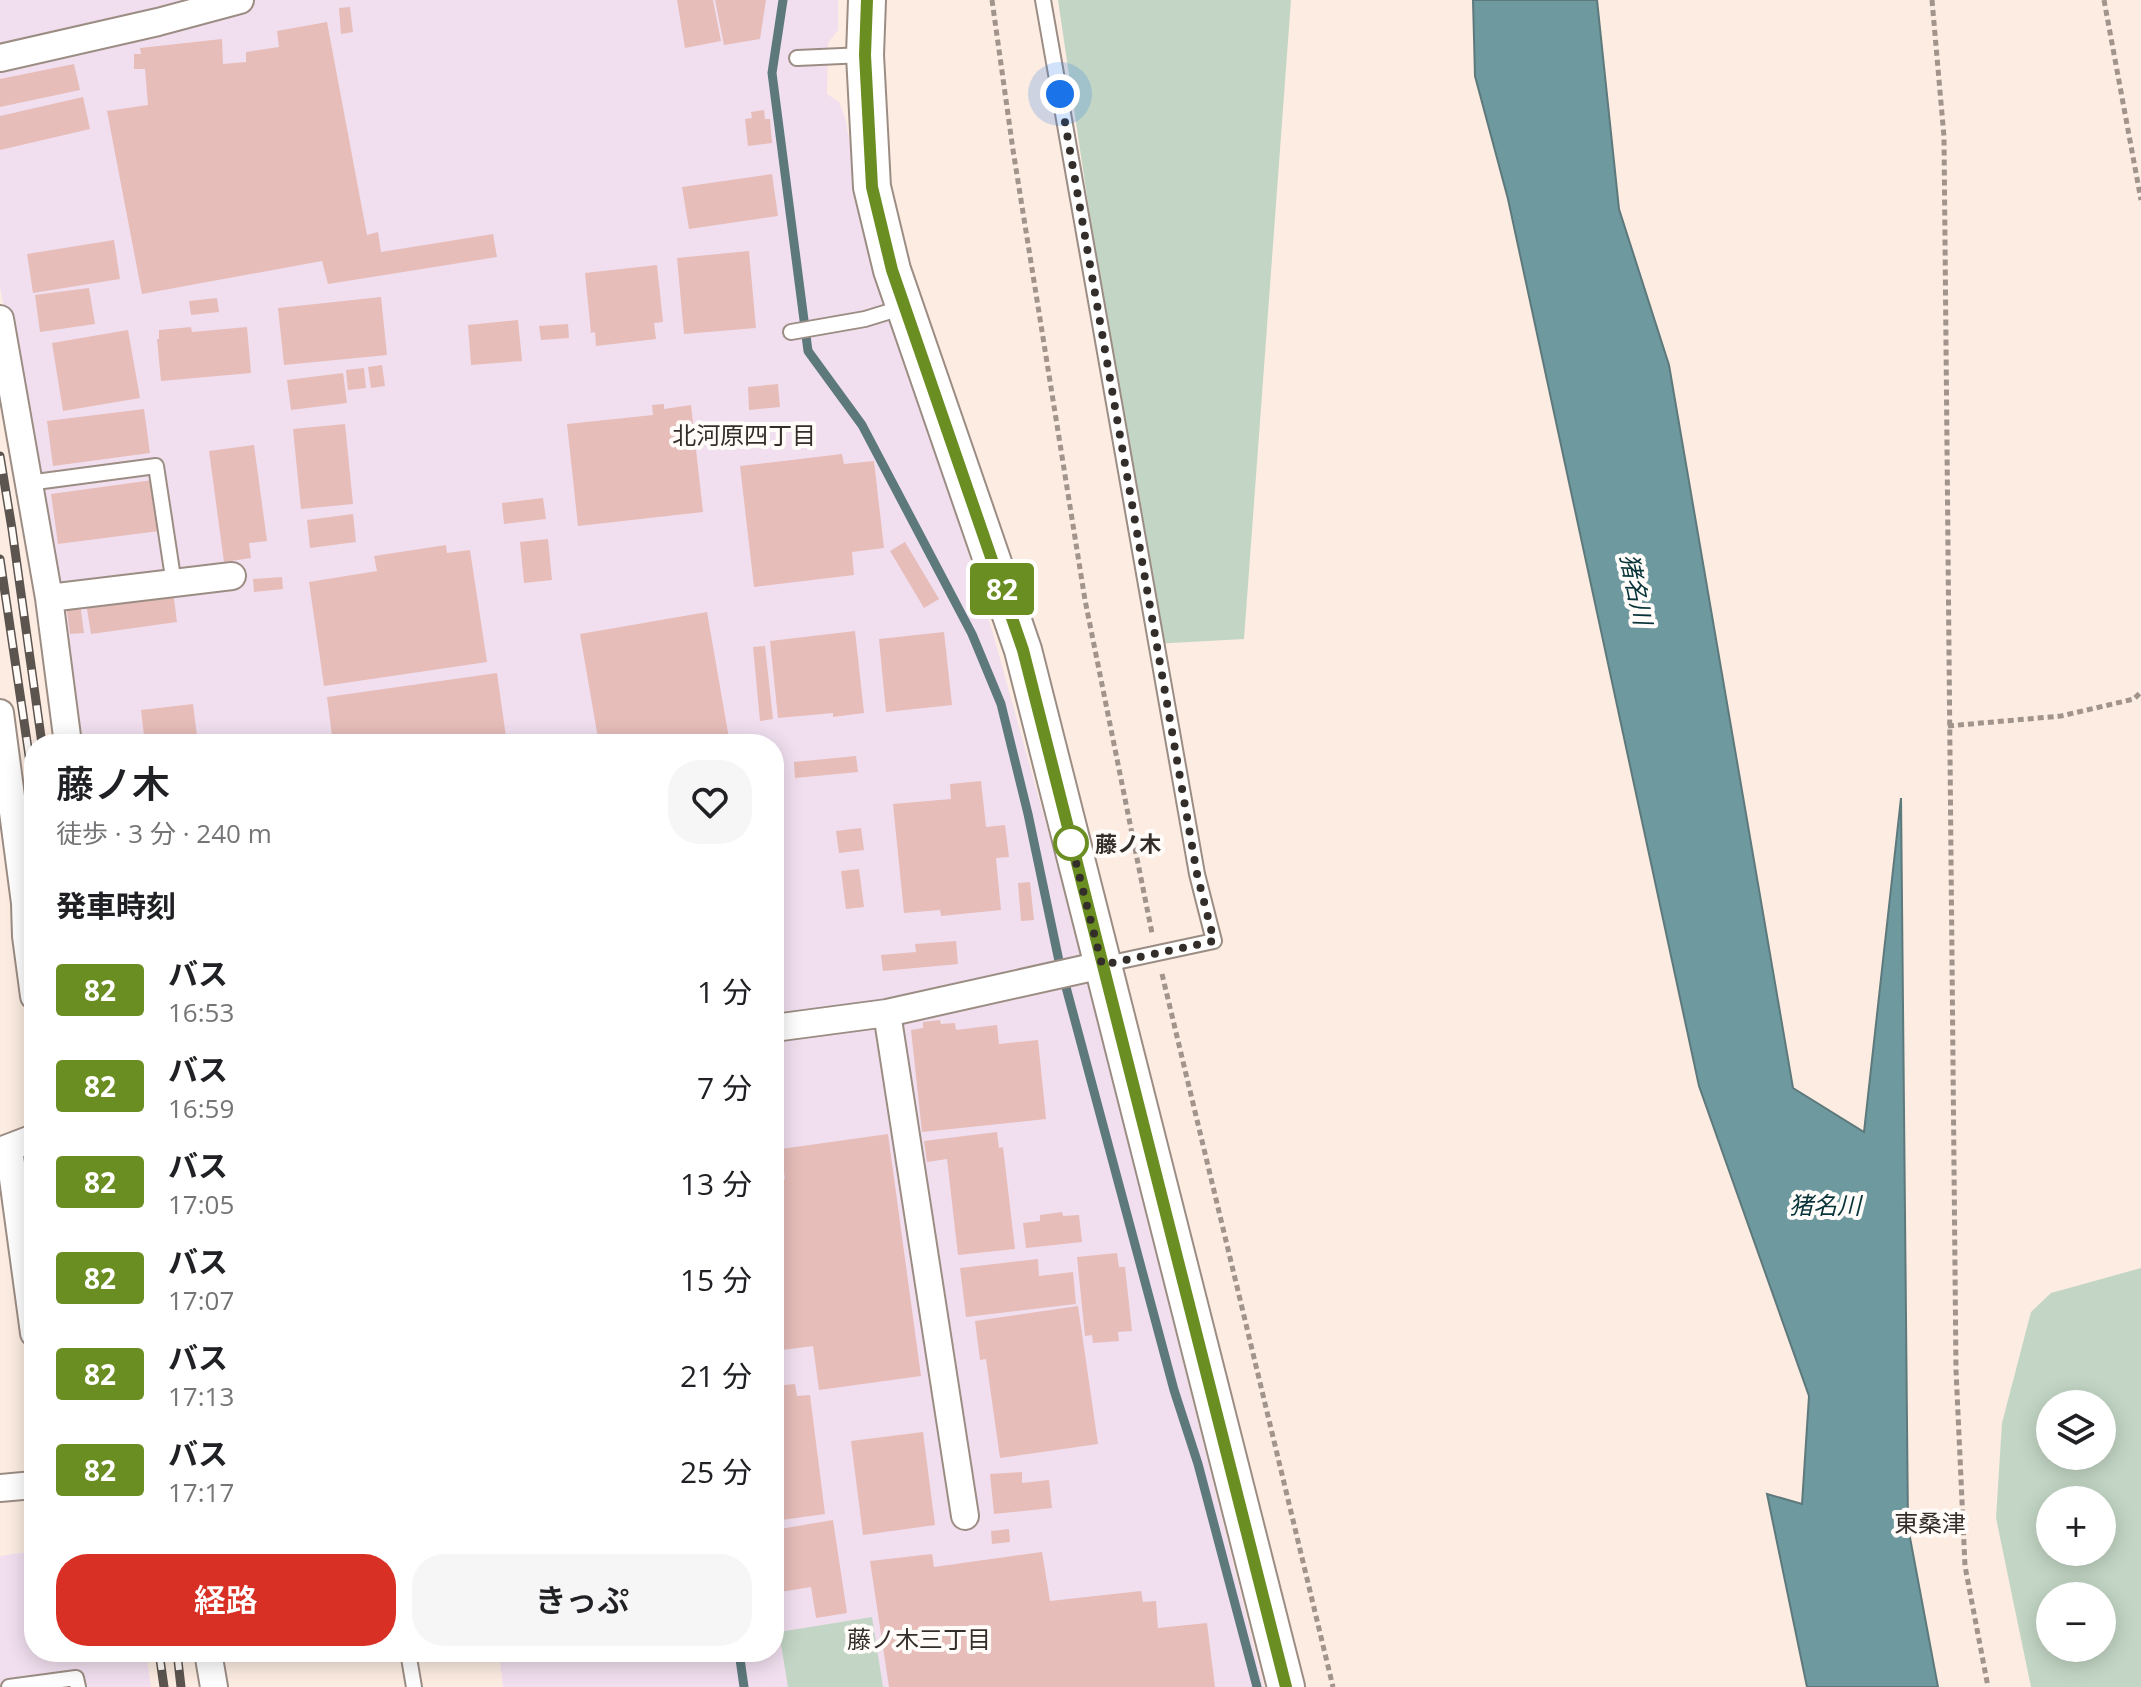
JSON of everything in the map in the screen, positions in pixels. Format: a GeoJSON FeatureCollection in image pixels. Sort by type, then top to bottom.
{"type":"FeatureCollection","features":[{"type":"Feature","properties":{"kind":"street"},"geometry":{"type":"LineString","coordinates":[[0,58],[240,0]]}},
{"type":"Feature","properties":{"kind":"street"},"geometry":{"type":"LineString","coordinates":[[867,0],[865,55],[872,187],[892,270],[1023,650],[1286,1687]]}},
{"type":"Feature","properties":{"kind":"street"},"geometry":{"type":"LineString","coordinates":[[0,319],[49,598],[67,734]]}},
{"type":"Feature","properties":{"kind":"street"},"geometry":{"type":"LineString","coordinates":[[49,598],[232,576]]}},
{"type":"Feature","properties":{"kind":"street"},"geometry":{"type":"LineString","coordinates":[[0,713],[24,896]]}},
{"type":"Feature","properties":{"kind":"street"},"geometry":{"type":"LineString","coordinates":[[784,1027],[887,1013],[1102,965]]}},
{"type":"Feature","properties":{"kind":"street"},"geometry":{"type":"LineString","coordinates":[[887,1013],[965,1516]]}},
{"type":"Feature","properties":{"kind":"street"},"geometry":{"type":"LineString","coordinates":[[24,1142],[4,1150],[24,1272]]}},
{"type":"Feature","properties":{"kind":"street"},"geometry":{"type":"LineString","coordinates":[[0,1488],[24,1486]]}},
{"type":"Feature","properties":{"kind":"street"},"geometry":{"type":"LineString","coordinates":[[210,1662],[214,1687]]}},
{"type":"Feature","properties":{"kind":"lane"},"geometry":{"type":"LineString","coordinates":[[1043,0],[1197,874],[1214,941],[1102,965]]}},
{"type":"Feature","properties":{"kind":"lane"},"geometry":{"type":"LineString","coordinates":[[797,58],[865,55]]}},
{"type":"Feature","properties":{"kind":"lane"},"geometry":{"type":"LineString","coordinates":[[791,332],[865,319],[905,307]]}},
{"type":"Feature","properties":{"kind":"lane"},"geometry":{"type":"LineString","coordinates":[[28,483],[156,466],[174,584]]}},
{"type":"Feature","properties":{"kind":"lane"},"geometry":{"type":"LineString","coordinates":[[410,1662],[414,1687]]}},
{"type":"Feature","properties":{"kind":"lane"},"geometry":{"type":"LineString","coordinates":[[9,1687],[76,1678],[78,1687]]}},
{"type":"Feature","properties":{"kind":"path"},"geometry":{"type":"LineString","coordinates":[[992,0],[1015,166],[1085,600],[1145,905],[1333,1687]]}},
{"type":"Feature","properties":{"kind":"path"},"geometry":{"type":"LineString","coordinates":[[1932,0],[1944,137],[1956,1385],[1965,1566],[1988,1687]]}},
{"type":"Feature","properties":{"kind":"path"},"geometry":{"type":"LineString","coordinates":[[2104,0],[2141,200]]}},
{"type":"Feature","properties":{"kind":"path"},"geometry":{"type":"LineString","coordinates":[[1948,726],[2061,716],[2134,699],[2141,692]]}},
{"type":"Feature","properties":{"kind":"shaded area"},"geometry":{"type":"Polygon","coordinates":[[[0,0],[838,0],[838,30],[828,43],[827,94],[839,102],[845,117],[864,220],[992,630],[1084,960],[929,993],[784,1014],[784,734],[75,734],[0,286],[0,0]]]}},
{"type":"Feature","properties":{"kind":"shaded area"},"geometry":{"type":"Polygon","coordinates":[[[1087,978],[1264,1687],[503,1687],[500,1662],[784,1662],[784,1033],[1087,978]]]}},
{"type":"Feature","properties":{"kind":"shaded area"},"geometry":{"type":"Polygon","coordinates":[[[24,1552],[24,1662],[147,1662],[151,1687],[0,1687],[0,1556],[24,1552]]]}},
{"type":"Feature","properties":{"kind":"green space"},"geometry":{"type":"Polygon","coordinates":[[[1058,0],[1291,0],[1244,639],[1153,644],[1058,0]]]}},
{"type":"Feature","properties":{"kind":"green space"},"geometry":{"type":"Polygon","coordinates":[[[2141,1268],[2141,1687],[2031,1687],[1996,1518],[2002,1423],[2031,1312],[2051,1293],[2141,1268]]]}},
{"type":"Feature","properties":{"kind":"green space"},"geometry":{"type":"Polygon","coordinates":[[[872,1617],[883,1687],[788,1687],[784,1631],[872,1617]]]}},
{"type":"Feature","properties":{"kind":"water","name":"猪名川"},"geometry":{"type":"Polygon","coordinates":[[[1473,0],[1597,0],[1619,209],[1669,365],[1793,1088],[1864,1132],[1901,798],[1908,1527],[1938,1687],[1807,1687],[1767,1494],[1802,1504],[1809,1396],[1699,1086],[1508,199],[1475,76],[1473,0]]]}},
{"type":"Feature","properties":{"kind":"building"},"geometry":{"type":"Polygon","coordinates":[[[677,0],[713,0],[721,41],[685,48],[677,0]]]}},
{"type":"Feature","properties":{"kind":"building"},"geometry":{"type":"Polygon","coordinates":[[[715,0],[766,0],[760,39],[724,45],[715,0]]]}},
{"type":"Feature","properties":{"kind":"building"},"geometry":{"type":"Polygon","coordinates":[[[350,7],[353,32],[341,34],[339,8],[350,7]]]}},
{"type":"Feature","properties":{"kind":"building"},"geometry":{"type":"Polygon","coordinates":[[[327,22],[367,235],[378,232],[381,252],[493,234],[497,257],[328,284],[322,261],[142,294],[107,111],[148,105],[145,69],[134,69],[134,54],[141,54],[140,48],[222,39],[223,64],[246,62],[246,52],[279,47],[277,31],[327,22]]]}},
{"type":"Feature","properties":{"kind":"building"},"geometry":{"type":"Polygon","coordinates":[[[74,64],[80,90],[0,107],[0,79],[74,64]]]}},
{"type":"Feature","properties":{"kind":"building"},"geometry":{"type":"Polygon","coordinates":[[[83,97],[90,129],[0,150],[0,116],[83,97]]]}},
{"type":"Feature","properties":{"kind":"building"},"geometry":{"type":"Polygon","coordinates":[[[764,110],[765,119],[770,119],[772,143],[748,146],[745,119],[752,118],[751,112],[764,110]]]}},
{"type":"Feature","properties":{"kind":"building"},"geometry":{"type":"Polygon","coordinates":[[[772,174],[778,216],[689,229],[682,187],[772,174]]]}},
{"type":"Feature","properties":{"kind":"building"},"geometry":{"type":"Polygon","coordinates":[[[114,240],[120,279],[33,293],[27,254],[114,240]]]}},
{"type":"Feature","properties":{"kind":"building"},"geometry":{"type":"Polygon","coordinates":[[[749,251],[756,328],[684,334],[677,258],[749,251]]]}},
{"type":"Feature","properties":{"kind":"building"},"geometry":{"type":"Polygon","coordinates":[[[657,265],[663,322],[654,323],[656,339],[596,346],[595,332],[591,333],[585,273],[657,265]]]}},
{"type":"Feature","properties":{"kind":"building"},"geometry":{"type":"Polygon","coordinates":[[[89,288],[95,324],[40,332],[35,295],[89,288]]]}},
{"type":"Feature","properties":{"kind":"building"},"geometry":{"type":"Polygon","coordinates":[[[381,297],[387,355],[284,365],[278,308],[381,297]]]}},
{"type":"Feature","properties":{"kind":"building"},"geometry":{"type":"Polygon","coordinates":[[[217,298],[219,312],[191,315],[189,301],[217,298]]]}},
{"type":"Feature","properties":{"kind":"building"},"geometry":{"type":"Polygon","coordinates":[[[518,320],[522,361],[471,365],[468,325],[518,320]]]}},
{"type":"Feature","properties":{"kind":"building"},"geometry":{"type":"Polygon","coordinates":[[[568,324],[569,338],[541,340],[539,326],[568,324]]]}},
{"type":"Feature","properties":{"kind":"building"},"geometry":{"type":"Polygon","coordinates":[[[191,327],[192,332],[247,327],[251,373],[161,381],[159,330],[191,327]]]}},
{"type":"Feature","properties":{"kind":"building"},"geometry":{"type":"Polygon","coordinates":[[[128,330],[140,398],[63,411],[52,343],[128,330]]]}},
{"type":"Feature","properties":{"kind":"building"},"geometry":{"type":"Polygon","coordinates":[[[382,365],[385,386],[371,388],[368,367],[382,365]]]}},
{"type":"Feature","properties":{"kind":"building"},"geometry":{"type":"Polygon","coordinates":[[[364,368],[366,388],[348,390],[346,370],[364,368]]]}},
{"type":"Feature","properties":{"kind":"building"},"geometry":{"type":"Polygon","coordinates":[[[343,373],[347,403],[291,410],[287,380],[343,373]]]}},
{"type":"Feature","properties":{"kind":"building"},"geometry":{"type":"Polygon","coordinates":[[[778,384],[780,407],[749,410],[748,387],[778,384]]]}},
{"type":"Feature","properties":{"kind":"building"},"geometry":{"type":"Polygon","coordinates":[[[664,404],[664,409],[691,405],[703,512],[578,526],[567,424],[653,415],[652,405],[664,404]]]}},
{"type":"Feature","properties":{"kind":"building"},"geometry":{"type":"Polygon","coordinates":[[[144,409],[150,453],[53,466],[47,421],[144,409]]]}},
{"type":"Feature","properties":{"kind":"building"},"geometry":{"type":"Polygon","coordinates":[[[345,424],[353,504],[301,509],[293,429],[345,424]]]}},
{"type":"Feature","properties":{"kind":"building"},"geometry":{"type":"Polygon","coordinates":[[[254,445],[267,541],[249,543],[251,558],[224,562],[209,451],[254,445]]]}},
{"type":"Feature","properties":{"kind":"building"},"geometry":{"type":"Polygon","coordinates":[[[842,454],[844,464],[874,461],[884,548],[852,552],[854,575],[754,587],[740,466],[842,454]]]}},
{"type":"Feature","properties":{"kind":"building"},"geometry":{"type":"Polygon","coordinates":[[[153,480],[159,531],[58,544],[51,494],[153,480]]]}},
{"type":"Feature","properties":{"kind":"building"},"geometry":{"type":"Polygon","coordinates":[[[543,498],[546,519],[504,524],[502,503],[543,498]]]}},
{"type":"Feature","properties":{"kind":"building"},"geometry":{"type":"Polygon","coordinates":[[[353,514],[356,542],[310,548],[307,520],[353,514]]]}},
{"type":"Feature","properties":{"kind":"building"},"geometry":{"type":"Polygon","coordinates":[[[548,539],[552,580],[524,583],[520,542],[548,539]]]}},
{"type":"Feature","properties":{"kind":"building"},"geometry":{"type":"Polygon","coordinates":[[[905,542],[939,599],[924,608],[890,551],[905,542]]]}},
{"type":"Feature","properties":{"kind":"building"},"geometry":{"type":"Polygon","coordinates":[[[446,545],[447,553],[470,550],[487,662],[324,686],[309,582],[377,571],[374,556],[446,545]]]}},
{"type":"Feature","properties":{"kind":"building"},"geometry":{"type":"Polygon","coordinates":[[[282,577],[283,589],[254,592],[253,579],[282,577]]]}},
{"type":"Feature","properties":{"kind":"building"},"geometry":{"type":"Polygon","coordinates":[[[173,591],[177,622],[91,634],[86,603],[173,591]]]}},
{"type":"Feature","properties":{"kind":"building"},"geometry":{"type":"Polygon","coordinates":[[[80,603],[84,633],[70,634],[66,604],[80,603]]]}},
{"type":"Feature","properties":{"kind":"building"},"geometry":{"type":"Polygon","coordinates":[[[707,612],[728,734],[597,734],[580,634],[707,612]]]}},
{"type":"Feature","properties":{"kind":"building"},"geometry":{"type":"Polygon","coordinates":[[[855,631],[864,713],[778,718],[770,641],[855,631]]]}},
{"type":"Feature","properties":{"kind":"building"},"geometry":{"type":"Polygon","coordinates":[[[944,632],[952,705],[886,712],[879,639],[944,632]]]}},
{"type":"Feature","properties":{"kind":"building"},"geometry":{"type":"Polygon","coordinates":[[[765,646],[773,719],[760,721],[753,647],[765,646]]]}},
{"type":"Feature","properties":{"kind":"building"},"geometry":{"type":"Polygon","coordinates":[[[497,673],[506,734],[332,734],[327,697],[497,673]]]}},
{"type":"Feature","properties":{"kind":"building"},"geometry":{"type":"Polygon","coordinates":[[[193,704],[197,734],[144,734],[141,710],[193,704]]]}},
{"type":"Feature","properties":{"kind":"building"},"geometry":{"type":"Polygon","coordinates":[[[856,756],[858,772],[795,778],[794,762],[856,756]]]}},
{"type":"Feature","properties":{"kind":"building"},"geometry":{"type":"Polygon","coordinates":[[[981,781],[986,827],[1005,825],[1009,857],[996,858],[1001,910],[941,916],[940,910],[904,913],[893,804],[951,799],[950,784],[981,781]]]}},
{"type":"Feature","properties":{"kind":"building"},"geometry":{"type":"Polygon","coordinates":[[[861,828],[864,850],[839,853],[836,831],[861,828]]]}},
{"type":"Feature","properties":{"kind":"building"},"geometry":{"type":"Polygon","coordinates":[[[859,869],[864,907],[846,909],[841,871],[859,869]]]}},
{"type":"Feature","properties":{"kind":"building"},"geometry":{"type":"Polygon","coordinates":[[[1030,882],[1034,920],[1021,921],[1018,883],[1030,882]]]}},
{"type":"Feature","properties":{"kind":"building"},"geometry":{"type":"Polygon","coordinates":[[[956,941],[958,964],[883,971],[881,955],[916,952],[915,944],[956,941]]]}},
{"type":"Feature","properties":{"kind":"building"},"geometry":{"type":"Polygon","coordinates":[[[940,1020],[941,1024],[955,1023],[956,1030],[997,1025],[999,1044],[1038,1040],[1046,1119],[922,1132],[911,1030],[923,1028],[923,1022],[940,1020]]]}},
{"type":"Feature","properties":{"kind":"building"},"geometry":{"type":"Polygon","coordinates":[[[997,1132],[999,1148],[1003,1147],[1015,1249],[958,1255],[947,1159],[927,1162],[924,1141],[997,1132]]]}},
{"type":"Feature","properties":{"kind":"building"},"geometry":{"type":"Polygon","coordinates":[[[888,1134],[921,1376],[819,1390],[813,1346],[784,1350],[784,1149],[888,1134]]]}},
{"type":"Feature","properties":{"kind":"building"},"geometry":{"type":"Polygon","coordinates":[[[1062,1212],[1063,1216],[1079,1215],[1082,1242],[1026,1248],[1023,1223],[1040,1221],[1040,1215],[1062,1212]]]}},
{"type":"Feature","properties":{"kind":"building"},"geometry":{"type":"Polygon","coordinates":[[[1117,1253],[1119,1267],[1125,1267],[1132,1331],[1118,1332],[1119,1341],[1093,1343],[1092,1335],[1085,1336],[1077,1257],[1117,1253]]]}},
{"type":"Feature","properties":{"kind":"building"},"geometry":{"type":"Polygon","coordinates":[[[1038,1259],[1039,1276],[1073,1272],[1076,1304],[966,1317],[960,1268],[1038,1259]]]}},
{"type":"Feature","properties":{"kind":"building"},"geometry":{"type":"Polygon","coordinates":[[[1078,1306],[1098,1444],[1000,1458],[986,1359],[980,1360],[975,1321],[1078,1306]]]}},
{"type":"Feature","properties":{"kind":"building"},"geometry":{"type":"Polygon","coordinates":[[[795,1384],[797,1396],[810,1395],[825,1514],[784,1520],[784,1385],[795,1384]]]}},
{"type":"Feature","properties":{"kind":"building"},"geometry":{"type":"Polygon","coordinates":[[[923,1432],[935,1525],[863,1535],[851,1441],[923,1432]]]}},
{"type":"Feature","properties":{"kind":"building"},"geometry":{"type":"Polygon","coordinates":[[[1022,1472],[1022,1483],[1049,1480],[1052,1508],[994,1514],[990,1474],[1022,1472]]]}},
{"type":"Feature","properties":{"kind":"building"},"geometry":{"type":"Polygon","coordinates":[[[833,1520],[847,1613],[816,1618],[811,1587],[784,1591],[784,1528],[833,1520]]]}},
{"type":"Feature","properties":{"kind":"building"},"geometry":{"type":"Polygon","coordinates":[[[1009,1529],[1010,1542],[992,1544],[991,1531],[1009,1529]]]}},
{"type":"Feature","properties":{"kind":"building"},"geometry":{"type":"Polygon","coordinates":[[[1042,1552],[1050,1601],[1141,1591],[1143,1602],[1156,1601],[1158,1628],[1207,1623],[1215,1687],[889,1687],[870,1561],[932,1554],[934,1567],[1042,1552]]]}},
{"type":"Feature","properties":{"kind":"waterway"},"geometry":{"type":"LineString","coordinates":[[783,0],[772,73],[808,351],[862,425],[972,634],[1001,704],[1059,961],[1257,1687]]}},
{"type":"Feature","properties":{"kind":"waterway"},"geometry":{"type":"LineString","coordinates":[[740,1662],[744,1687]]}},
{"type":"Feature","properties":{"kind":"railway"},"geometry":{"type":"LineString","coordinates":[[0,456],[41,734]]}},
{"type":"Feature","properties":{"kind":"railway"},"geometry":{"type":"LineString","coordinates":[[0,559],[26,734]]}},
{"type":"Feature","properties":{"kind":"railway"},"geometry":{"type":"LineString","coordinates":[[160,1662],[164,1687]]}},
{"type":"Feature","properties":{"kind":"railway"},"geometry":{"type":"LineString","coordinates":[[178,1662],[181,1687]]}},
{"type":"Feature","properties":{"kind":"bus line","name":"82"},"geometry":{"type":"LineString","coordinates":[[867,0],[865,55],[872,187],[892,270],[1023,650],[1286,1687]]}},
{"type":"Feature","properties":{"kind":"place","name":"藤ノ木"},"geometry":{"type":"Point","coordinates":[1071,843]}},
{"type":"Feature","properties":{"kind":"district","name":"北河原四丁目"},"geometry":{"type":"Point","coordinates":[744,434]}},
{"type":"Feature","properties":{"kind":"district","name":"東桑津"},"geometry":{"type":"Point","coordinates":[1930,1522]}},
{"type":"Feature","properties":{"kind":"district","name":"藤ノ木三丁目"},"geometry":{"type":"Point","coordinates":[919,1638]}},
{"type":"Feature","properties":{"kind":"route"},"geometry":{"type":"LineString","coordinates":[[1060,94],[1197,874],[1214,941],[1102,965],[1071,843]]}}]}
